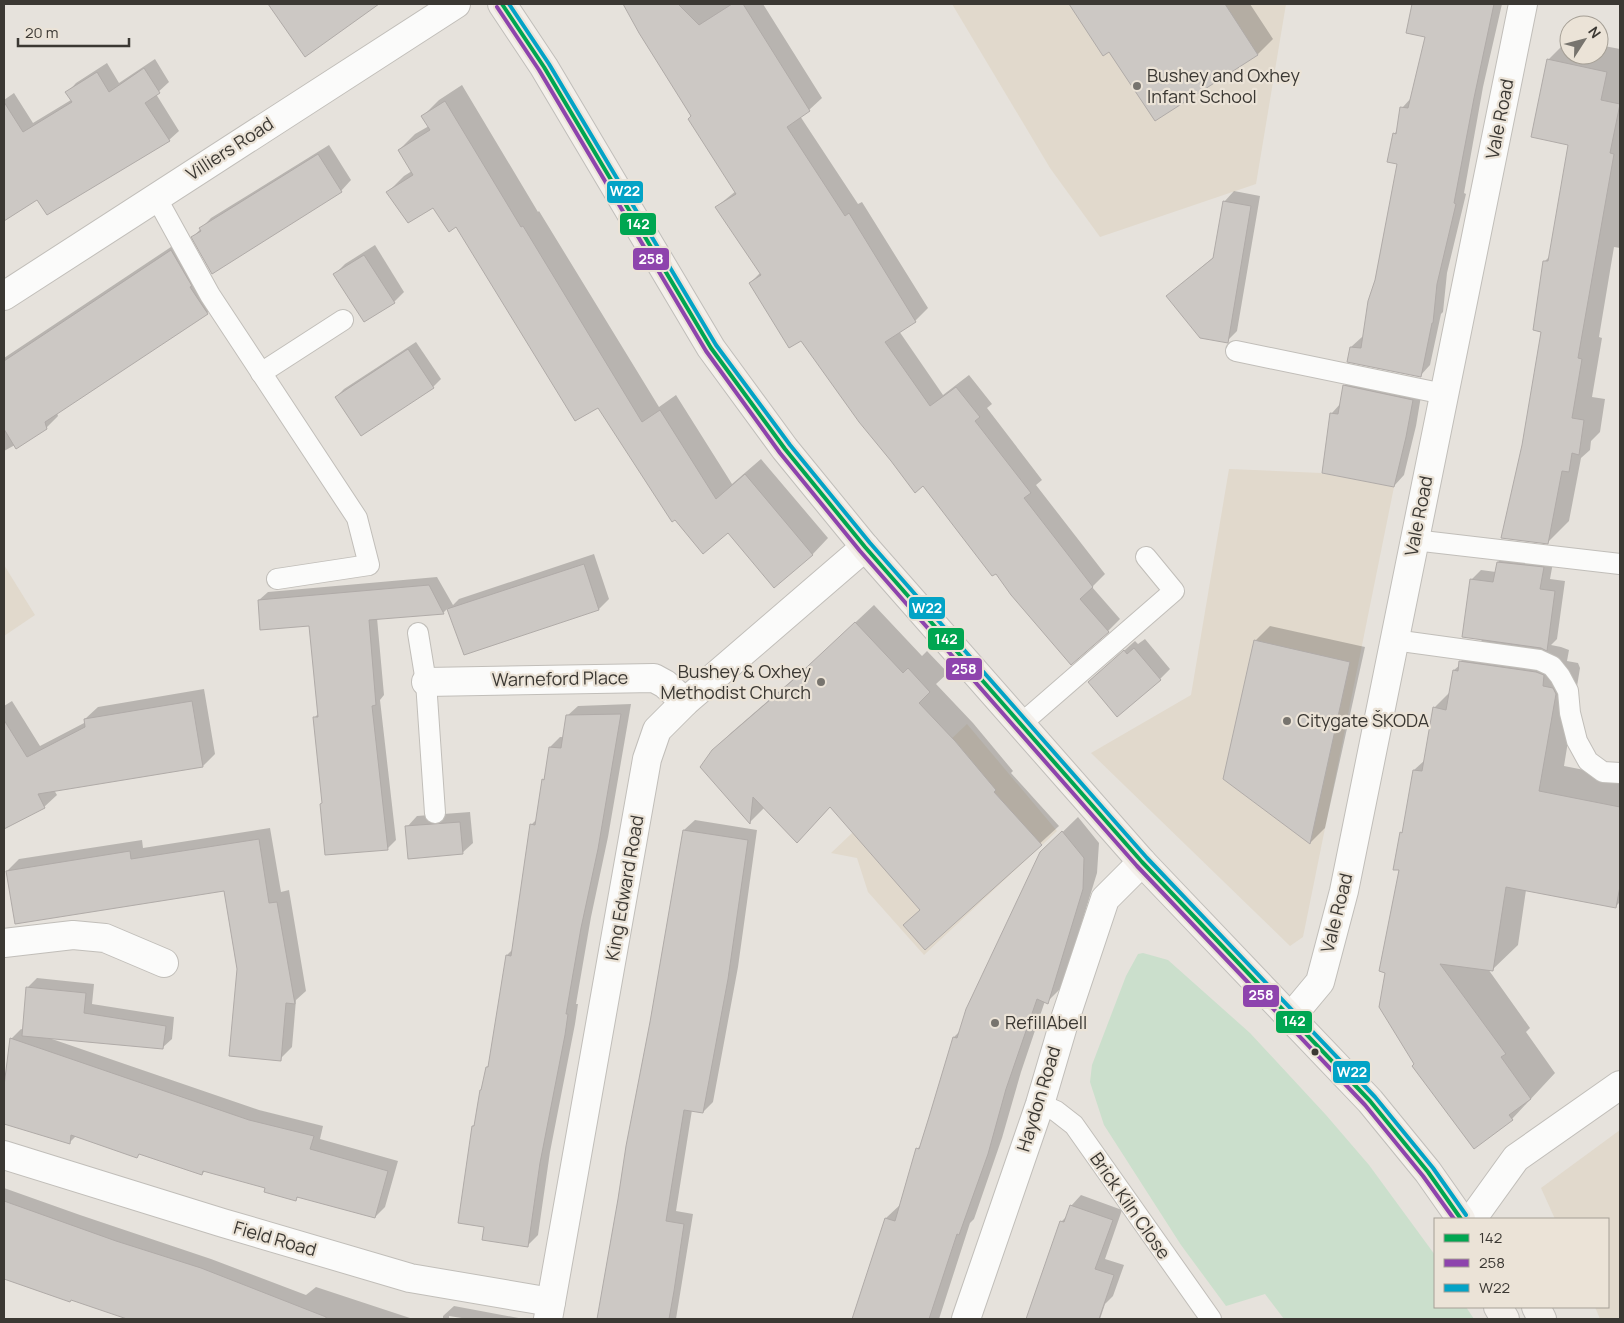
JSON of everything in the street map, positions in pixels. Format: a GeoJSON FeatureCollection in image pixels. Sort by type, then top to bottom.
{"type":"FeatureCollection","features":[{"type":"Feature","properties":{"kind":"main road"},"geometry":{"type":"LineString","coordinates":[[502,4],[544,68],[711,348],[785,450],[865,547],[1142,862],[1370,1101],[1428,1172],[1461,1218]]}},
{"type":"Feature","properties":{"kind":"main road"},"geometry":{"type":"LineString","coordinates":[[1499,1308],[1505,1319]]}},
{"type":"Feature","properties":{"kind":"street","name":"Villiers Road"},"geometry":{"type":"LineString","coordinates":[[4,296],[456,4]]}},
{"type":"Feature","properties":{"kind":"street","name":"Vale Road"},"geometry":{"type":"LineString","coordinates":[[1290,1018],[1320,982],[1344,891],[1523,4]]}},
{"type":"Feature","properties":{"kind":"street","name":"King Edward Road"},"geometry":{"type":"LineString","coordinates":[[550,1311],[647,759],[657,730],[686,702],[865,547]]}},
{"type":"Feature","properties":{"kind":"street","name":"Warneford Place"},"geometry":{"type":"LineString","coordinates":[[426,682],[654,678],[665,684],[686,702]]}},
{"type":"Feature","properties":{"kind":"street","name":"Haydon Road"},"geometry":{"type":"LineString","coordinates":[[966,1319],[1040,1104],[1065,1019],[1105,899],[1142,862]]}},
{"type":"Feature","properties":{"kind":"street"},"geometry":{"type":"LineString","coordinates":[[4,943],[73,934],[105,938],[164,963]]}},
{"type":"Feature","properties":{"kind":"street"},"geometry":{"type":"LineString","coordinates":[[1473,1218],[1516,1158],[1620,1085]]}},
{"type":"Feature","properties":{"kind":"street","name":"Field Road"},"geometry":{"type":"LineString","coordinates":[[4,1155],[213,1220],[410,1278],[550,1311]]}},
{"type":"Feature","properties":{"kind":"lane"},"geometry":{"type":"LineString","coordinates":[[156,197],[210,295],[356,518],[369,565],[277,580]]}},
{"type":"Feature","properties":{"kind":"lane"},"geometry":{"type":"LineString","coordinates":[[261,373],[343,320]]}},
{"type":"Feature","properties":{"kind":"lane"},"geometry":{"type":"LineString","coordinates":[[1236,350],[1444,394]]}},
{"type":"Feature","properties":{"kind":"lane"},"geometry":{"type":"LineString","coordinates":[[1414,540],[1620,564]]}},
{"type":"Feature","properties":{"kind":"lane"},"geometry":{"type":"LineString","coordinates":[[1021,724],[1174,591],[1146,557]]}},
{"type":"Feature","properties":{"kind":"lane"},"geometry":{"type":"LineString","coordinates":[[418,633],[426,682],[435,813]]}},
{"type":"Feature","properties":{"kind":"lane"},"geometry":{"type":"LineString","coordinates":[[1394,640],[1539,660],[1552,666],[1568,691],[1570,713],[1577,742],[1588,761],[1603,772],[1620,773]]}},
{"type":"Feature","properties":{"kind":"lane","name":"Brick Kiln Close"},"geometry":{"type":"LineString","coordinates":[[1040,1104],[1056,1111],[1074,1125],[1211,1319]]}},
{"type":"Feature","properties":{"kind":"shaded area","name":"Bushey and Oxhey Infant School"},"geometry":{"type":"Polygon","coordinates":[[[952,4],[1286,4],[1256,184],[1100,237],[1050,168],[952,4]]]}},
{"type":"Feature","properties":{"kind":"shaded area"},"geometry":{"type":"Polygon","coordinates":[[[1229,469],[1321,473],[1394,487],[1303,937],[1290,946],[1091,753],[1191,695],[1229,469]]]}},
{"type":"Feature","properties":{"kind":"shaded area"},"geometry":{"type":"Polygon","coordinates":[[[4,565],[35,615],[4,636],[4,565]]]}},
{"type":"Feature","properties":{"kind":"shaded area"},"geometry":{"type":"Polygon","coordinates":[[[967,724],[1057,831],[924,955],[868,892],[857,858],[831,853],[967,724]]]}},
{"type":"Feature","properties":{"kind":"shaded area"},"geometry":{"type":"Polygon","coordinates":[[[1620,1130],[1620,1319],[1600,1319],[1595,1308],[1609,1308],[1609,1218],[1555,1218],[1541,1188],[1620,1130]]]}},
{"type":"Feature","properties":{"kind":"green space"},"geometry":{"type":"Polygon","coordinates":[[[1143,953],[1168,960],[1250,1033],[1326,1115],[1369,1165],[1434,1254],[1434,1308],[1467,1308],[1474,1319],[1284,1319],[1265,1294],[1226,1306],[1181,1245],[1104,1125],[1090,1082],[1092,1065],[1126,976],[1138,954],[1143,953]]]}},
{"type":"Feature","properties":{"kind":"building"},"geometry":{"type":"Polygon","coordinates":[[[268,4],[379,4],[305,57],[268,4]]]}},
{"type":"Feature","properties":{"kind":"building"},"geometry":{"type":"Polygon","coordinates":[[[623,4],[678,4],[699,25],[732,4],[743,4],[810,111],[787,127],[845,216],[849,213],[916,322],[885,342],[930,406],[956,387],[980,417],[975,421],[1031,493],[1024,498],[1093,587],[1080,599],[1109,632],[1071,665],[1011,595],[996,574],[992,576],[923,486],[915,493],[859,422],[801,341],[789,348],[749,283],[761,275],[715,207],[736,194],[688,119],[691,116],[623,4]]]}},
{"type":"Feature","properties":{"kind":"building"},"geometry":{"type":"Polygon","coordinates":[[[1069,4],[1225,4],[1258,55],[1155,121],[1109,52],[1103,56],[1069,4]]]}},
{"type":"Feature","properties":{"kind":"building"},"geometry":{"type":"Polygon","coordinates":[[[1412,4],[1494,4],[1454,203],[1456,204],[1437,284],[1433,323],[1421,377],[1347,362],[1350,347],[1361,348],[1368,301],[1375,280],[1397,164],[1387,162],[1393,133],[1396,134],[1400,107],[1408,108],[1425,37],[1406,33],[1412,4]]]}},
{"type":"Feature","properties":{"kind":"building"},"geometry":{"type":"Polygon","coordinates":[[[1547,59],[1559,62],[1559,65],[1575,65],[1607,72],[1601,100],[1620,104],[1610,153],[1614,154],[1578,358],[1582,359],[1572,418],[1584,420],[1579,455],[1572,453],[1569,472],[1562,471],[1548,544],[1501,538],[1522,445],[1541,332],[1533,330],[1543,261],[1548,261],[1568,145],[1531,137],[1547,59]]]}},
{"type":"Feature","properties":{"kind":"building"},"geometry":{"type":"Polygon","coordinates":[[[144,68],[160,93],[145,103],[170,141],[47,215],[37,200],[4,221],[4,102],[23,132],[72,102],[65,92],[97,72],[109,92],[144,68]]]}},
{"type":"Feature","properties":{"kind":"building"},"geometry":{"type":"Polygon","coordinates":[[[445,101],[642,422],[660,410],[716,499],[745,474],[813,555],[774,588],[728,533],[703,554],[675,520],[672,522],[598,408],[575,421],[456,227],[449,232],[433,208],[408,223],[386,192],[413,175],[398,150],[430,130],[421,116],[445,101]]]}},
{"type":"Feature","properties":{"kind":"building"},"geometry":{"type":"Polygon","coordinates":[[[318,154],[342,192],[212,274],[191,237],[201,231],[199,228],[318,154]]]}},
{"type":"Feature","properties":{"kind":"building"},"geometry":{"type":"Polygon","coordinates":[[[1223,201],[1251,206],[1228,343],[1200,338],[1166,296],[1213,258],[1223,201]]]}},
{"type":"Feature","properties":{"kind":"building"},"geometry":{"type":"Polygon","coordinates":[[[171,250],[192,286],[190,287],[208,314],[45,422],[47,429],[16,449],[4,429],[4,361],[171,250]]]}},
{"type":"Feature","properties":{"kind":"building"},"geometry":{"type":"Polygon","coordinates":[[[364,255],[395,303],[364,322],[333,274],[364,255]]]}},
{"type":"Feature","properties":{"kind":"building"},"geometry":{"type":"Polygon","coordinates":[[[408,349],[434,388],[361,436],[335,397],[408,349]]]}},
{"type":"Feature","properties":{"kind":"building"},"geometry":{"type":"Polygon","coordinates":[[[1343,385],[1413,400],[1394,487],[1322,473],[1330,413],[1338,414],[1343,385]]]}},
{"type":"Feature","properties":{"kind":"building"},"geometry":{"type":"Polygon","coordinates":[[[1497,562],[1544,567],[1540,589],[1555,591],[1547,651],[1541,648],[1462,637],[1470,579],[1493,582],[1497,562]]]}},
{"type":"Feature","properties":{"kind":"building"},"geometry":{"type":"Polygon","coordinates":[[[584,564],[599,610],[464,655],[447,609],[584,564]]]}},
{"type":"Feature","properties":{"kind":"building"},"geometry":{"type":"Polygon","coordinates":[[[429,585],[444,614],[369,620],[376,705],[372,706],[388,850],[325,855],[320,804],[322,803],[313,717],[318,717],[309,626],[260,630],[258,600],[429,585]]]}},
{"type":"Feature","properties":{"kind":"building"},"geometry":{"type":"Polygon","coordinates":[[[855,622],[903,673],[908,668],[930,692],[919,703],[955,741],[996,790],[994,792],[1042,845],[925,950],[903,925],[920,910],[830,807],[797,843],[753,797],[750,824],[700,767],[712,750],[793,680],[855,622]]]}},
{"type":"Feature","properties":{"kind":"building","name":"Citygate ŠKODA"},"geometry":{"type":"Polygon","coordinates":[[[1254,640],[1350,662],[1310,844],[1223,779],[1254,640]]]}},
{"type":"Feature","properties":{"kind":"building"},"geometry":{"type":"Polygon","coordinates":[[[1134,648],[1161,680],[1117,717],[1088,682],[1124,650],[1127,654],[1134,648]]]}},
{"type":"Feature","properties":{"kind":"building"},"geometry":{"type":"Polygon","coordinates":[[[1459,661],[1536,672],[1544,675],[1543,686],[1553,688],[1556,694],[1539,791],[1620,807],[1620,886],[1616,908],[1506,887],[1493,971],[1440,964],[1506,1054],[1501,1057],[1531,1099],[1509,1115],[1513,1120],[1474,1149],[1412,1066],[1414,1064],[1379,1007],[1385,973],[1379,971],[1399,870],[1393,870],[1400,832],[1402,833],[1413,770],[1422,771],[1433,707],[1446,710],[1453,670],[1458,671],[1459,661]]]}},
{"type":"Feature","properties":{"kind":"building"},"geometry":{"type":"Polygon","coordinates":[[[192,701],[203,767],[38,794],[45,808],[4,829],[4,720],[27,757],[85,727],[84,719],[192,701]]]}},
{"type":"Feature","properties":{"kind":"building"},"geometry":{"type":"Polygon","coordinates":[[[621,714],[598,849],[581,928],[566,1014],[568,1014],[565,1035],[540,1163],[528,1247],[482,1240],[484,1227],[458,1223],[472,1126],[474,1126],[486,1067],[488,1067],[506,955],[511,956],[530,824],[535,825],[549,747],[561,748],[566,715],[621,714]]]}},
{"type":"Feature","properties":{"kind":"building"},"geometry":{"type":"Polygon","coordinates":[[[460,822],[463,854],[408,859],[405,826],[460,822]]]}},
{"type":"Feature","properties":{"kind":"building"},"geometry":{"type":"Polygon","coordinates":[[[683,830],[748,840],[728,979],[703,1113],[684,1110],[666,1221],[684,1224],[674,1291],[669,1319],[597,1319],[626,1146],[650,1022],[683,830]]]}},
{"type":"Feature","properties":{"kind":"building"},"geometry":{"type":"Polygon","coordinates":[[[1062,831],[1084,858],[1083,889],[1048,1004],[1037,999],[1006,1089],[988,1154],[959,1235],[957,1234],[929,1319],[852,1319],[885,1218],[895,1221],[916,1148],[919,1149],[953,1037],[957,1038],[966,1009],[1040,852],[1062,831]]]}},
{"type":"Feature","properties":{"kind":"building"},"geometry":{"type":"Polygon","coordinates":[[[259,839],[269,903],[277,902],[295,1004],[286,1003],[281,1061],[229,1056],[237,969],[224,891],[15,924],[6,871],[130,851],[131,859],[259,839]]]}},
{"type":"Feature","properties":{"kind":"building"},"geometry":{"type":"Polygon","coordinates":[[[26,987],[86,993],[84,1013],[166,1026],[163,1049],[22,1036],[26,987]]]}},
{"type":"Feature","properties":{"kind":"building"},"geometry":{"type":"Polygon","coordinates":[[[10,1038],[249,1120],[314,1136],[310,1149],[388,1171],[375,1218],[297,1197],[296,1201],[264,1192],[265,1188],[203,1171],[202,1175],[139,1154],[137,1158],[71,1135],[70,1144],[4,1124],[4,1086],[10,1038]]]}},
{"type":"Feature","properties":{"kind":"building"},"geometry":{"type":"Polygon","coordinates":[[[4,1201],[116,1241],[201,1268],[326,1317],[326,1319],[127,1319],[4,1279],[4,1201]]]}},
{"type":"Feature","properties":{"kind":"building"},"geometry":{"type":"Polygon","coordinates":[[[1070,1205],[1113,1220],[1095,1269],[1114,1275],[1099,1319],[1026,1319],[1060,1221],[1064,1222],[1070,1205]]]}},
{"type":"Feature","properties":{"kind":"transit line","name":"142"},"geometry":{"type":"LineString","coordinates":[[502,4],[544,67],[711,348],[785,449],[865,547],[1142,862],[1370,1101],[1428,1172],[1460,1218]]}},
{"type":"Feature","properties":{"kind":"transit line","name":"W22"},"geometry":{"type":"LineString","coordinates":[[509,4],[549,64],[716,345],[790,445],[870,543],[1147,858],[1375,1097],[1433,1168],[1466,1215]]}},
{"type":"Feature","properties":{"kind":"transit line","name":"258"},"geometry":{"type":"LineString","coordinates":[[497,7],[539,70],[706,351],[780,453],[860,551],[1137,866],[1365,1105],[1423,1176],[1453,1218]]}},
{"type":"Feature","properties":{"kind":"place","name":"Bushey and Oxhey Infant School"},"geometry":{"type":"Point","coordinates":[1137,86]}},
{"type":"Feature","properties":{"kind":"place","name":"Bushey & Oxhey Methodist Church"},"geometry":{"type":"Point","coordinates":[821,682]}},
{"type":"Feature","properties":{"kind":"place","name":"Citygate ŠKODA"},"geometry":{"type":"Point","coordinates":[1287,721]}},
{"type":"Feature","properties":{"kind":"place","name":"RefillAbell"},"geometry":{"type":"Point","coordinates":[995,1023]}}]}
